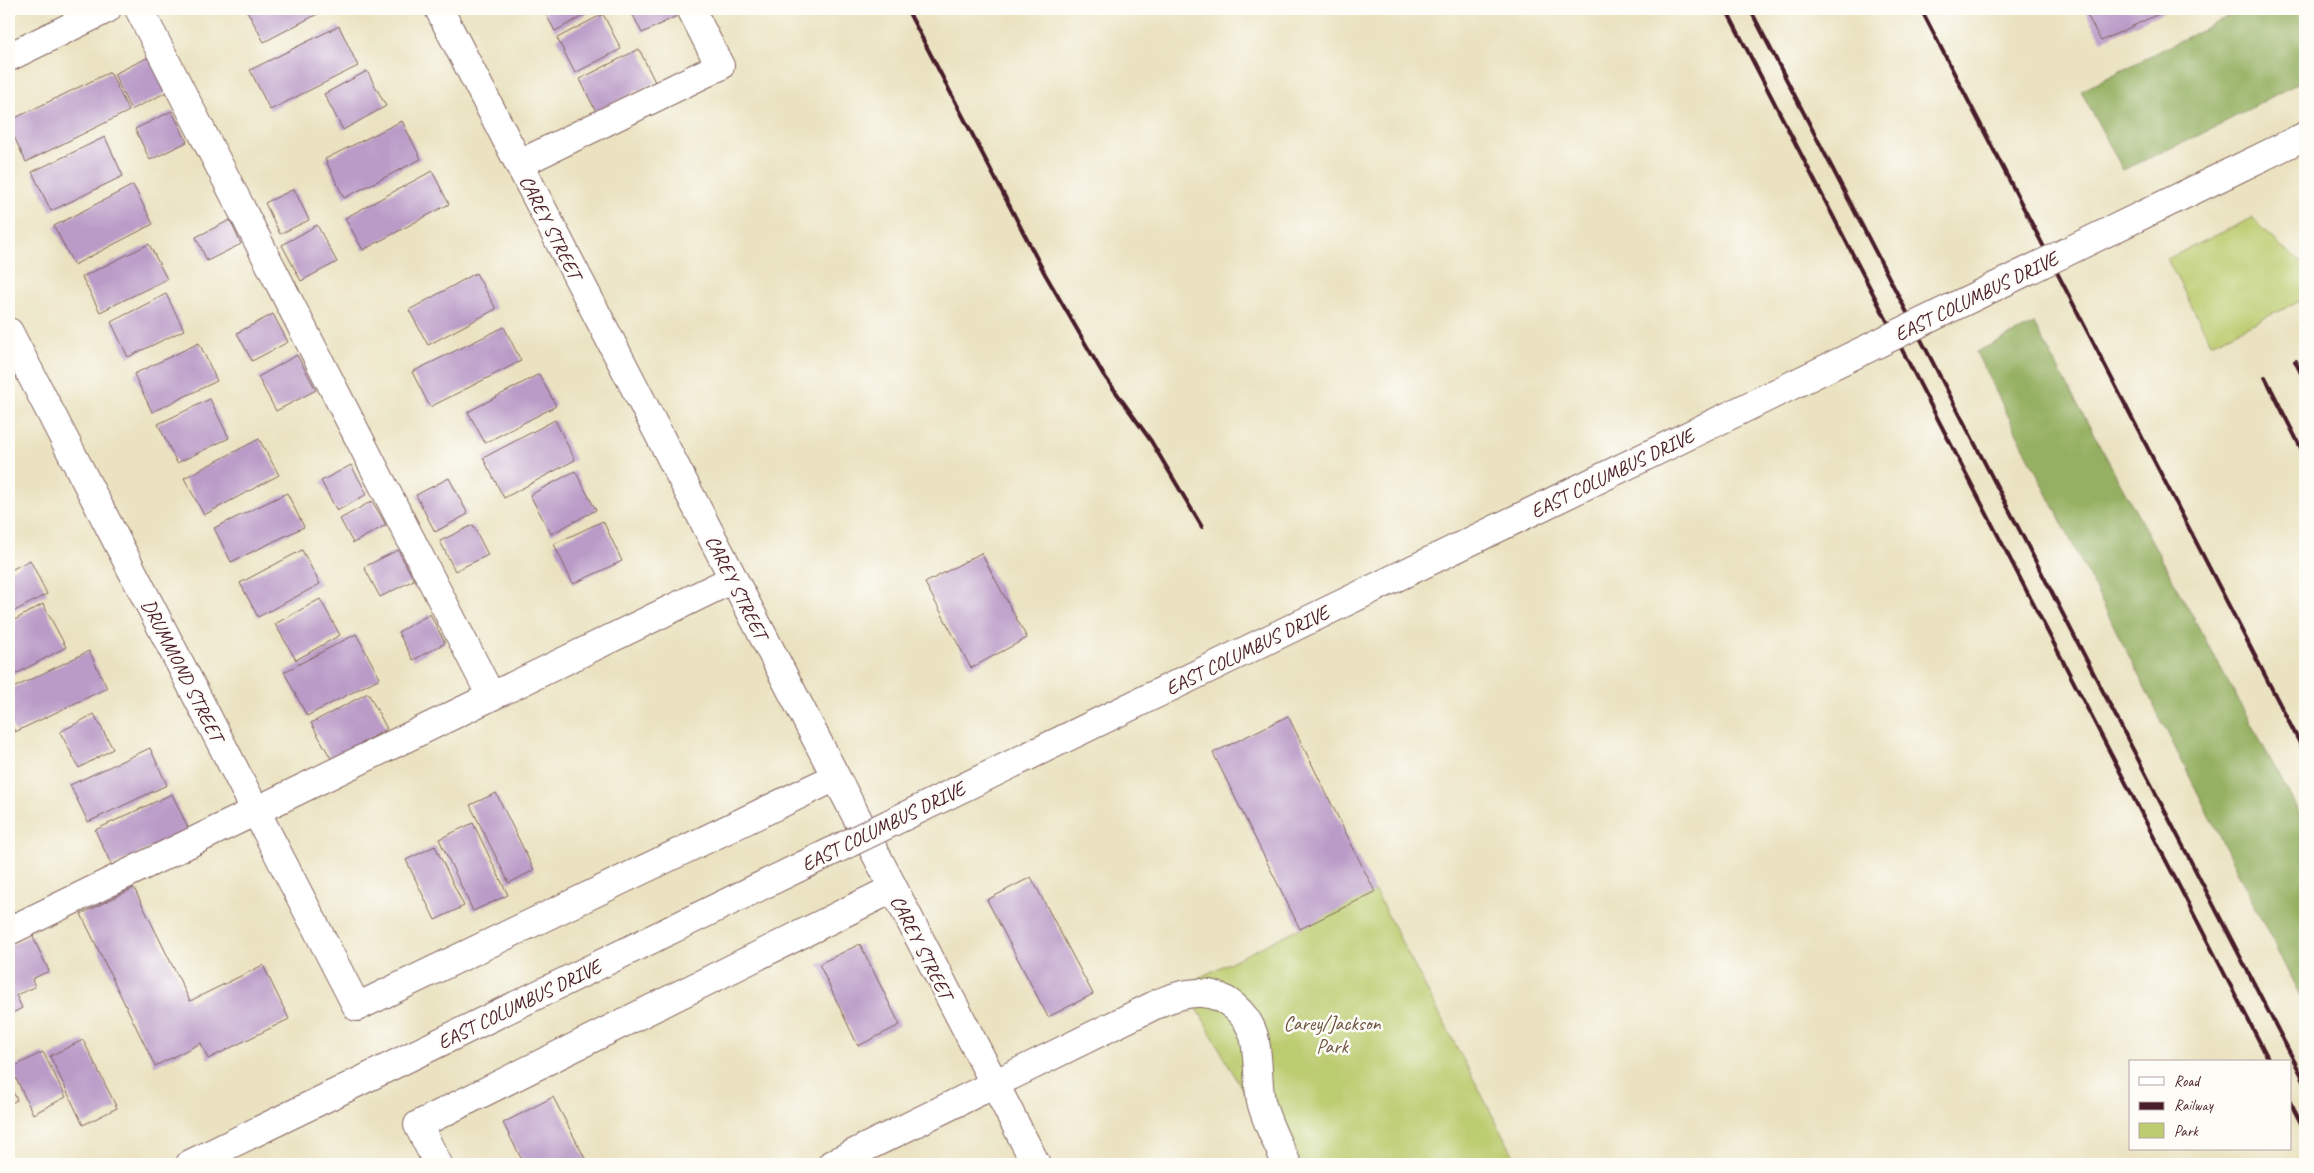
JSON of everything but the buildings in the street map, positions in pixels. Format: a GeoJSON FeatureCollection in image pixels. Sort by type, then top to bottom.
{"type":"FeatureCollection","features":[{"type":"Feature","properties":{"kind":"street"},"geometry":{"type":"LineString","coordinates":[[9,57],[106,9]]}},
{"type":"Feature","properties":{"kind":"street"},"geometry":{"type":"LineString","coordinates":[[139,9],[491,696]]}},
{"type":"Feature","properties":{"kind":"street","name":"CAREY STREET"},"geometry":{"type":"LineString","coordinates":[[439,9],[1036,1164]]}},
{"type":"Feature","properties":{"kind":"street"},"geometry":{"type":"LineString","coordinates":[[519,164],[720,66],[691,9]]}},
{"type":"Feature","properties":{"kind":"street","name":"EAST COLUMBUS DRIVE"},"geometry":{"type":"LineString","coordinates":[[190,1164],[2305,136]]}},
{"type":"Feature","properties":{"kind":"street","name":"DRUMMOND STREET"},"geometry":{"type":"LineString","coordinates":[[9,332],[357,1007],[836,778]]}},
{"type":"Feature","properties":{"kind":"street"},"geometry":{"type":"LineString","coordinates":[[12,922],[256,811],[733,579]]}},
{"type":"Feature","properties":{"kind":"street"},"geometry":{"type":"LineString","coordinates":[[438,1164],[418,1125],[892,888]]}},
{"type":"Feature","properties":{"kind":"street"},"geometry":{"type":"LineString","coordinates":[[832,1164],[1160,1002],[1181,995],[1202,993],[1226,1000],[1239,1010],[1248,1023],[1254,1036],[1263,1108],[1287,1164]]}},
{"type":"Feature","properties":{"kind":"green space"},"geometry":{"type":"Polygon","coordinates":[[[2243,9],[2305,9],[2305,79],[2208,131],[2123,170],[2081,91],[2243,9]]]}},
{"type":"Feature","properties":{"kind":"green space"},"geometry":{"type":"Polygon","coordinates":[[[2252,218],[2282,248],[2305,263],[2305,299],[2211,343],[2167,259],[2252,218]]]}},
{"type":"Feature","properties":{"kind":"green space"},"geometry":{"type":"Polygon","coordinates":[[[2034,324],[2305,823],[2305,1006],[1976,352],[2034,324]]]}},
{"type":"Feature","properties":{"kind":"green space","name":"Carey/Jackson Park"},"geometry":{"type":"Polygon","coordinates":[[[1375,891],[1518,1164],[1284,1164],[1184,985],[1375,891]]]}},
{"type":"Feature","properties":{"kind":"railway"},"geometry":{"type":"LineString","coordinates":[[907,9],[1045,274],[1103,374],[1151,441],[1202,527]]}},
{"type":"Feature","properties":{"kind":"railway"},"geometry":{"type":"LineString","coordinates":[[1726,9],[2269,1060]]}},
{"type":"Feature","properties":{"kind":"railway"},"geometry":{"type":"LineString","coordinates":[[1750,9],[2305,1082]]}},
{"type":"Feature","properties":{"kind":"railway"},"geometry":{"type":"LineString","coordinates":[[1921,9],[2305,753]]}},
{"type":"Feature","properties":{"kind":"railway"},"geometry":{"type":"LineString","coordinates":[[2295,361],[2305,381]]}},
{"type":"Feature","properties":{"kind":"railway"},"geometry":{"type":"LineString","coordinates":[[2265,377],[2305,456]]}},
{"type":"Feature","properties":{"kind":"railway"},"geometry":{"type":"LineString","coordinates":[[2292,1106],[2305,1131]]}}]}
